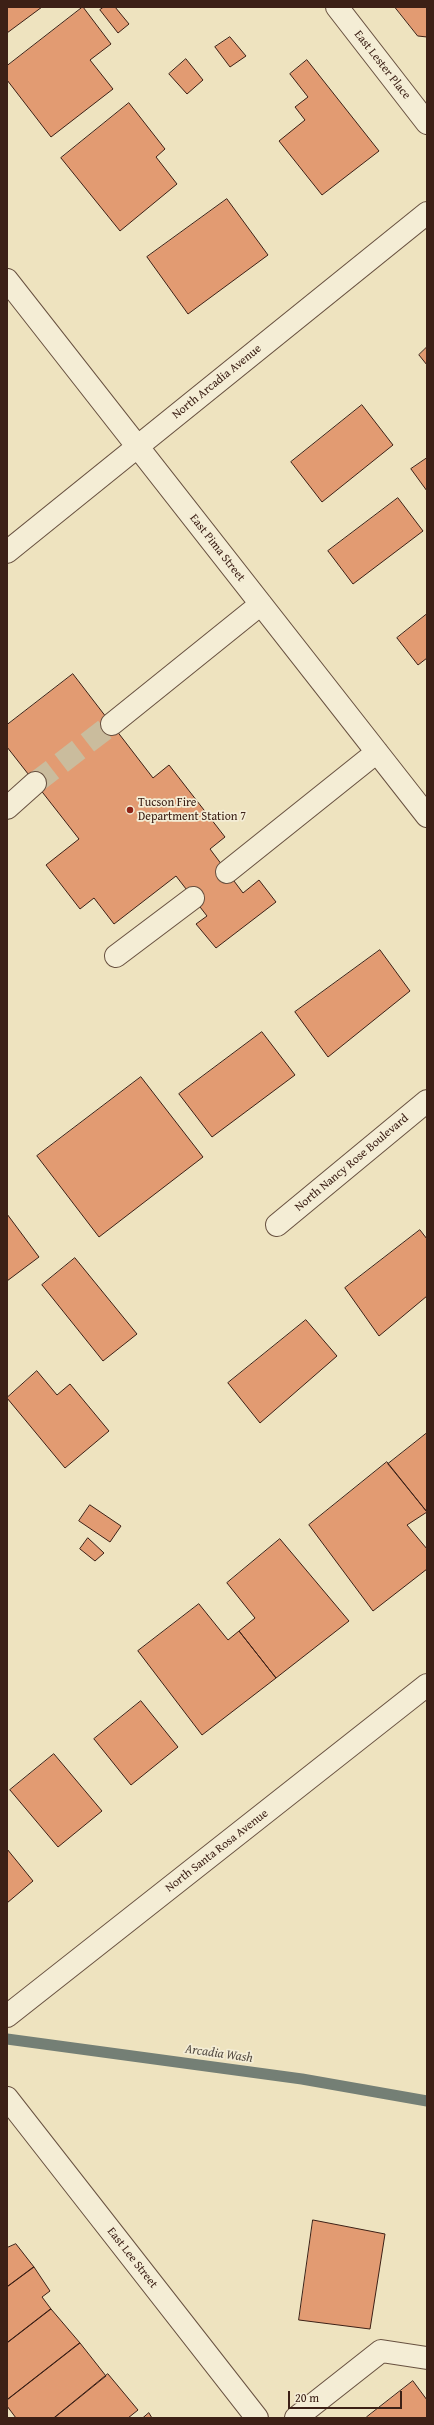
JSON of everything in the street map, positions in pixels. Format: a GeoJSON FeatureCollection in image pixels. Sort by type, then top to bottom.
{"type":"FeatureCollection","features":[{"type":"Feature","properties":{"kind":"street","name":"East Lester Place"},"geometry":{"type":"LineString","coordinates":[[337,7],[427,123]]}},
{"type":"Feature","properties":{"kind":"street","name":"North Arcadia Avenue"},"geometry":{"type":"LineString","coordinates":[[7,552],[427,213]]}},
{"type":"Feature","properties":{"kind":"street","name":"East Pima Street"},"geometry":{"type":"LineString","coordinates":[[7,280],[427,816]]}},
{"type":"Feature","properties":{"kind":"street"},"geometry":{"type":"LineString","coordinates":[[112,724],[261,604]]}},
{"type":"Feature","properties":{"kind":"street"},"geometry":{"type":"LineString","coordinates":[[227,872],[377,752]]}},
{"type":"Feature","properties":{"kind":"street"},"geometry":{"type":"LineString","coordinates":[[7,808],[35,783]]}},
{"type":"Feature","properties":{"kind":"street"},"geometry":{"type":"LineString","coordinates":[[116,956],[193,898]]}},
{"type":"Feature","properties":{"kind":"street","name":"North Nancy Rose Boulevard"},"geometry":{"type":"LineString","coordinates":[[277,1225],[427,1101]]}},
{"type":"Feature","properties":{"kind":"street","name":"North Santa Rosa Avenue"},"geometry":{"type":"LineString","coordinates":[[7,2016],[427,1685]]}},
{"type":"Feature","properties":{"kind":"street","name":"East Lee Street"},"geometry":{"type":"LineString","coordinates":[[7,2098],[257,2418]]}},
{"type":"Feature","properties":{"kind":"street"},"geometry":{"type":"LineString","coordinates":[[296,2418],[381,2351],[427,2358]]}},
{"type":"Feature","properties":{"kind":"building"},"geometry":{"type":"Polygon","coordinates":[[[7,7],[42,7],[7,33],[7,7]]]}},
{"type":"Feature","properties":{"kind":"building"},"geometry":{"type":"Polygon","coordinates":[[[83,7],[111,44],[90,60],[113,89],[51,137],[7,80],[7,66],[83,7]]]}},
{"type":"Feature","properties":{"kind":"building"},"geometry":{"type":"Polygon","coordinates":[[[104,7],[115,7],[129,24],[118,33],[100,10],[104,7]]]}},
{"type":"Feature","properties":{"kind":"building"},"geometry":{"type":"Polygon","coordinates":[[[395,7],[427,7],[427,37],[418,36],[395,7]]]}},
{"type":"Feature","properties":{"kind":"building"},"geometry":{"type":"Polygon","coordinates":[[[230,37],[246,56],[230,67],[215,47],[230,37]]]}},
{"type":"Feature","properties":{"kind":"building"},"geometry":{"type":"Polygon","coordinates":[[[186,59],[203,80],[187,94],[169,74],[186,59]]]}},
{"type":"Feature","properties":{"kind":"building"},"geometry":{"type":"Polygon","coordinates":[[[307,60],[379,151],[322,195],[279,141],[305,120],[295,107],[308,97],[290,74],[307,60]]]}},
{"type":"Feature","properties":{"kind":"building"},"geometry":{"type":"Polygon","coordinates":[[[129,103],[165,149],[156,157],[177,184],[120,231],[61,158],[129,103]]]}},
{"type":"Feature","properties":{"kind":"building"},"geometry":{"type":"Polygon","coordinates":[[[227,199],[268,255],[188,314],[147,257],[227,199]]]}},
{"type":"Feature","properties":{"kind":"building"},"geometry":{"type":"Polygon","coordinates":[[[427,347],[427,365],[419,355],[427,347]]]}},
{"type":"Feature","properties":{"kind":"building"},"geometry":{"type":"Polygon","coordinates":[[[362,405],[393,445],[322,502],[291,462],[362,405]]]}},
{"type":"Feature","properties":{"kind":"building"},"geometry":{"type":"Polygon","coordinates":[[[427,458],[427,491],[411,469],[427,458]]]}},
{"type":"Feature","properties":{"kind":"building"},"geometry":{"type":"Polygon","coordinates":[[[398,498],[423,531],[353,584],[328,551],[398,498]]]}},
{"type":"Feature","properties":{"kind":"building"},"geometry":{"type":"Polygon","coordinates":[[[427,614],[427,658],[418,665],[397,638],[427,614]]]}},
{"type":"Feature","properties":{"kind":"building","name":"Tucson Fire Department Station 7"},"geometry":{"type":"Polygon","coordinates":[[[73,674],[153,778],[169,765],[225,837],[210,849],[243,893],[259,880],[276,902],[216,948],[196,924],[207,916],[176,876],[114,924],[94,898],[80,909],[46,865],[79,839],[7,747],[7,725],[73,674]]]}},
{"type":"Feature","properties":{"kind":"building"},"geometry":{"type":"Polygon","coordinates":[[[380,950],[410,991],[328,1057],[295,1012],[380,950]]]}},
{"type":"Feature","properties":{"kind":"building"},"geometry":{"type":"Polygon","coordinates":[[[262,1032],[295,1075],[212,1137],[179,1094],[262,1032]]]}},
{"type":"Feature","properties":{"kind":"building"},"geometry":{"type":"Polygon","coordinates":[[[141,1077],[203,1157],[99,1237],[37,1156],[141,1077]]]}},
{"type":"Feature","properties":{"kind":"building"},"geometry":{"type":"Polygon","coordinates":[[[7,1214],[39,1257],[7,1281],[7,1214]]]}},
{"type":"Feature","properties":{"kind":"building"},"geometry":{"type":"Polygon","coordinates":[[[420,1230],[427,1239],[427,1296],[379,1336],[345,1288],[420,1230]]]}},
{"type":"Feature","properties":{"kind":"building"},"geometry":{"type":"Polygon","coordinates":[[[75,1258],[137,1334],[103,1361],[42,1285],[75,1258]]]}},
{"type":"Feature","properties":{"kind":"building"},"geometry":{"type":"Polygon","coordinates":[[[306,1320],[337,1356],[260,1423],[228,1383],[306,1320]]]}},
{"type":"Feature","properties":{"kind":"building"},"geometry":{"type":"Polygon","coordinates":[[[37,1371],[57,1395],[70,1384],[109,1431],[65,1468],[7,1398],[37,1371]]]}},
{"type":"Feature","properties":{"kind":"building"},"geometry":{"type":"Polygon","coordinates":[[[427,1433],[427,1512],[388,1464],[427,1433]]]}},
{"type":"Feature","properties":{"kind":"building"},"geometry":{"type":"Polygon","coordinates":[[[387,1462],[427,1512],[407,1525],[427,1549],[427,1569],[373,1611],[309,1525],[387,1462]]]}},
{"type":"Feature","properties":{"kind":"building"},"geometry":{"type":"Polygon","coordinates":[[[90,1505],[121,1526],[110,1542],[79,1521],[90,1505]]]}},
{"type":"Feature","properties":{"kind":"building"},"geometry":{"type":"Polygon","coordinates":[[[88,1538],[104,1553],[95,1561],[80,1549],[88,1538]]]}},
{"type":"Feature","properties":{"kind":"building"},"geometry":{"type":"Polygon","coordinates":[[[280,1539],[349,1621],[276,1678],[239,1631],[255,1618],[227,1583],[280,1539]]]}},
{"type":"Feature","properties":{"kind":"building"},"geometry":{"type":"Polygon","coordinates":[[[199,1604],[228,1640],[239,1631],[276,1678],[202,1735],[138,1651],[199,1604]]]}},
{"type":"Feature","properties":{"kind":"building"},"geometry":{"type":"Polygon","coordinates":[[[141,1701],[178,1747],[131,1785],[94,1739],[141,1701]]]}},
{"type":"Feature","properties":{"kind":"building"},"geometry":{"type":"Polygon","coordinates":[[[54,1754],[102,1811],[58,1847],[10,1790],[54,1754]]]}},
{"type":"Feature","properties":{"kind":"building"},"geometry":{"type":"Polygon","coordinates":[[[7,1849],[33,1881],[7,1903],[7,1849]]]}},
{"type":"Feature","properties":{"kind":"building"},"geometry":{"type":"Polygon","coordinates":[[[313,2220],[385,2234],[370,2329],[299,2320],[313,2220]]]}},
{"type":"Feature","properties":{"kind":"building"},"geometry":{"type":"Polygon","coordinates":[[[16,2244],[34,2267],[7,2287],[7,2248],[16,2244]]]}},
{"type":"Feature","properties":{"kind":"building"},"geometry":{"type":"Polygon","coordinates":[[[34,2267],[50,2291],[42,2297],[51,2309],[7,2343],[7,2287],[34,2267]]]}},
{"type":"Feature","properties":{"kind":"building"},"geometry":{"type":"Polygon","coordinates":[[[51,2309],[80,2343],[7,2400],[7,2343],[51,2309]]]}},
{"type":"Feature","properties":{"kind":"building"},"geometry":{"type":"Polygon","coordinates":[[[80,2343],[106,2376],[54,2418],[16,2418],[7,2406],[7,2400],[80,2343]]]}},
{"type":"Feature","properties":{"kind":"building"},"geometry":{"type":"Polygon","coordinates":[[[108,2374],[138,2410],[128,2418],[54,2418],[108,2374]]]}},
{"type":"Feature","properties":{"kind":"building"},"geometry":{"type":"Polygon","coordinates":[[[413,2381],[427,2400],[427,2418],[367,2417],[413,2381]]]}},
{"type":"Feature","properties":{"kind":"building"},"geometry":{"type":"Polygon","coordinates":[[[149,2413],[152,2418],[143,2418],[149,2413]]]}},
{"type":"Feature","properties":{"kind":"waterway","name":"Arcadia Wash"},"geometry":{"type":"LineString","coordinates":[[7,2039],[302,2079],[427,2101]]}},
{"type":"Feature","properties":{"kind":"tunnel"},"geometry":{"type":"LineString","coordinates":[[35,783],[112,724]]}},
{"type":"Feature","properties":{"kind":"place","name":"Tucson Fire Department Station 7"},"geometry":{"type":"Point","coordinates":[130,810]}}]}
